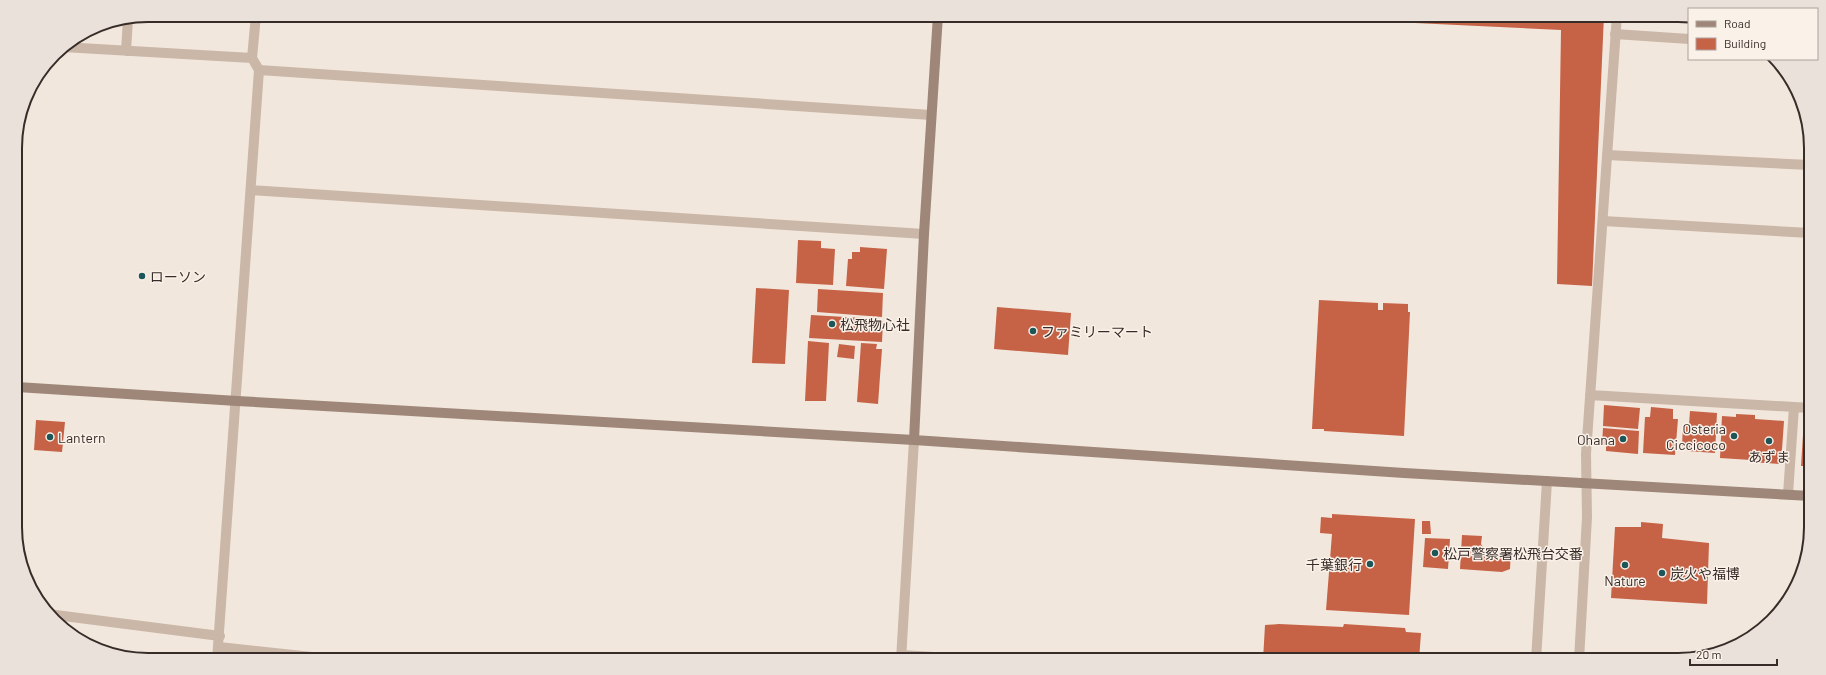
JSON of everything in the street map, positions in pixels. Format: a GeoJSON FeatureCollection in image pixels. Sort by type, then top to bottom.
{"type":"FeatureCollection","features":[{"type":"Feature","properties":{"kind":"street"},"geometry":{"type":"LineString","coordinates":[[218,653],[252,190],[259,70],[252,58],[255,22]]}},
{"type":"Feature","properties":{"kind":"street"},"geometry":{"type":"LineString","coordinates":[[901,653],[924,234],[938,22]]}},
{"type":"Feature","properties":{"kind":"street"},"geometry":{"type":"LineString","coordinates":[[1579,653],[1587,517],[1586,454],[1617,22]]}},
{"type":"Feature","properties":{"kind":"street"},"geometry":{"type":"LineString","coordinates":[[126,52],[128,24]]}},
{"type":"Feature","properties":{"kind":"street"},"geometry":{"type":"LineString","coordinates":[[1616,34],[1688,39]]}},
{"type":"Feature","properties":{"kind":"street"},"geometry":{"type":"LineString","coordinates":[[72,48],[126,52],[252,58]]}},
{"type":"Feature","properties":{"kind":"street"},"geometry":{"type":"LineString","coordinates":[[259,70],[931,115]]}},
{"type":"Feature","properties":{"kind":"street"},"geometry":{"type":"LineString","coordinates":[[1607,154],[1804,165]]}},
{"type":"Feature","properties":{"kind":"street"},"geometry":{"type":"LineString","coordinates":[[252,190],[924,234]]}},
{"type":"Feature","properties":{"kind":"street"},"geometry":{"type":"LineString","coordinates":[[1603,221],[1804,233]]}},
{"type":"Feature","properties":{"kind":"street"},"geometry":{"type":"LineString","coordinates":[[22,387],[914,440],[1396,473],[1804,495]]}},
{"type":"Feature","properties":{"kind":"street"},"geometry":{"type":"LineString","coordinates":[[1590,395],[1804,408]]}},
{"type":"Feature","properties":{"kind":"street"},"geometry":{"type":"LineString","coordinates":[[1788,494],[1794,407]]}},
{"type":"Feature","properties":{"kind":"street"},"geometry":{"type":"LineString","coordinates":[[1536,653],[1547,481]]}},
{"type":"Feature","properties":{"kind":"street"},"geometry":{"type":"LineString","coordinates":[[58,615],[220,636]]}},
{"type":"Feature","properties":{"kind":"street"},"geometry":{"type":"LineString","coordinates":[[219,647],[275,653]]}},
{"type":"Feature","properties":{"kind":"building"},"geometry":{"type":"Polygon","coordinates":[[[1393,22],[1604,22],[1592,286],[1557,284],[1561,30],[1393,22]]]}},
{"type":"Feature","properties":{"kind":"building"},"geometry":{"type":"Polygon","coordinates":[[[798,240],[821,241],[821,248],[835,249],[833,285],[796,283],[798,240]]]}},
{"type":"Feature","properties":{"kind":"building"},"geometry":{"type":"Polygon","coordinates":[[[860,247],[887,249],[884,289],[846,286],[848,259],[852,259],[852,252],[860,252],[860,247]]]}},
{"type":"Feature","properties":{"kind":"building"},"geometry":{"type":"Polygon","coordinates":[[[756,288],[789,290],[785,364],[752,363],[756,288]]]}},
{"type":"Feature","properties":{"kind":"building"},"geometry":{"type":"Polygon","coordinates":[[[818,289],[883,293],[882,317],[817,312],[818,289]]]}},
{"type":"Feature","properties":{"kind":"building"},"geometry":{"type":"Polygon","coordinates":[[[1319,300],[1378,303],[1378,310],[1383,310],[1383,303],[1408,304],[1408,312],[1410,312],[1404,436],[1312,429],[1319,300]]]}},
{"type":"Feature","properties":{"kind":"building","name":"ファミリーマート"},"geometry":{"type":"Polygon","coordinates":[[[997,307],[1071,313],[1068,355],[994,349],[997,307]]]}},
{"type":"Feature","properties":{"kind":"building"},"geometry":{"type":"Polygon","coordinates":[[[811,315],[863,318],[863,320],[883,321],[882,342],[809,338],[811,315]]]}},
{"type":"Feature","properties":{"kind":"building"},"geometry":{"type":"Polygon","coordinates":[[[808,341],[829,343],[826,401],[805,401],[808,341]]]}},
{"type":"Feature","properties":{"kind":"building"},"geometry":{"type":"Polygon","coordinates":[[[861,343],[877,344],[876,349],[882,349],[878,404],[857,402],[861,343]]]}},
{"type":"Feature","properties":{"kind":"building"},"geometry":{"type":"Polygon","coordinates":[[[839,344],[855,346],[854,359],[837,357],[839,344]]]}},
{"type":"Feature","properties":{"kind":"building"},"geometry":{"type":"Polygon","coordinates":[[[1604,405],[1640,408],[1638,429],[1603,426],[1604,405]]]}},
{"type":"Feature","properties":{"kind":"building"},"geometry":{"type":"Polygon","coordinates":[[[1651,407],[1673,409],[1673,419],[1678,419],[1675,455],[1643,453],[1645,417],[1650,417],[1651,407]]]}},
{"type":"Feature","properties":{"kind":"building"},"geometry":{"type":"Polygon","coordinates":[[[1690,411],[1717,413],[1715,453],[1687,451],[1686,447],[1682,446],[1683,425],[1689,425],[1690,411]]]}},
{"type":"Feature","properties":{"kind":"building"},"geometry":{"type":"Polygon","coordinates":[[[1736,414],[1755,415],[1755,419],[1784,421],[1781,464],[1720,458],[1722,416],[1736,417],[1736,414]]]}},
{"type":"Feature","properties":{"kind":"building"},"geometry":{"type":"Polygon","coordinates":[[[1804,419],[1804,466],[1801,466],[1804,419]]]}},
{"type":"Feature","properties":{"kind":"building"},"geometry":{"type":"Polygon","coordinates":[[[36,420],[65,422],[62,452],[34,450],[36,420]]]}},
{"type":"Feature","properties":{"kind":"building"},"geometry":{"type":"Polygon","coordinates":[[[1603,428],[1639,431],[1638,454],[1606,451],[1606,445],[1602,445],[1603,428]]]}},
{"type":"Feature","properties":{"kind":"building"},"geometry":{"type":"Polygon","coordinates":[[[1332,514],[1415,519],[1409,615],[1326,610],[1332,534],[1320,533],[1321,517],[1332,518],[1332,514]]]}},
{"type":"Feature","properties":{"kind":"building"},"geometry":{"type":"Polygon","coordinates":[[[1422,521],[1430,521],[1431,534],[1422,534],[1422,521]]]}},
{"type":"Feature","properties":{"kind":"building"},"geometry":{"type":"Polygon","coordinates":[[[1641,522],[1663,524],[1662,538],[1709,543],[1707,604],[1611,598],[1615,527],[1641,527],[1641,522]]]}},
{"type":"Feature","properties":{"kind":"building"},"geometry":{"type":"Polygon","coordinates":[[[1462,535],[1482,536],[1481,544],[1485,551],[1492,555],[1498,555],[1508,549],[1511,550],[1510,569],[1502,572],[1460,569],[1462,535]]]}},
{"type":"Feature","properties":{"kind":"building"},"geometry":{"type":"Polygon","coordinates":[[[1425,538],[1450,539],[1448,569],[1423,567],[1425,538]]]}},
{"type":"Feature","properties":{"kind":"building"},"geometry":{"type":"Polygon","coordinates":[[[1279,624],[1343,627],[1344,624],[1405,628],[1406,632],[1421,633],[1420,653],[1263,653],[1265,625],[1279,624]]]}},
{"type":"Feature","properties":{"kind":"place","name":"ローソン"},"geometry":{"type":"Point","coordinates":[142,276]}},
{"type":"Feature","properties":{"kind":"place","name":"松飛物心社"},"geometry":{"type":"Point","coordinates":[832,324]}},
{"type":"Feature","properties":{"kind":"place","name":"ファミリーマート"},"geometry":{"type":"Point","coordinates":[1033,331]}},
{"type":"Feature","properties":{"kind":"place","name":"Osteria Ciccicoco"},"geometry":{"type":"Point","coordinates":[1734,436]}},
{"type":"Feature","properties":{"kind":"place","name":"Lantern"},"geometry":{"type":"Point","coordinates":[50,437]}},
{"type":"Feature","properties":{"kind":"place","name":"Ohana"},"geometry":{"type":"Point","coordinates":[1623,439]}},
{"type":"Feature","properties":{"kind":"place","name":"あずま"},"geometry":{"type":"Point","coordinates":[1769,441]}},
{"type":"Feature","properties":{"kind":"place","name":"松戸警察署松飛台交番"},"geometry":{"type":"Point","coordinates":[1435,553]}},
{"type":"Feature","properties":{"kind":"place","name":"千葉銀行"},"geometry":{"type":"Point","coordinates":[1370,564]}},
{"type":"Feature","properties":{"kind":"place","name":"Nature"},"geometry":{"type":"Point","coordinates":[1625,565]}},
{"type":"Feature","properties":{"kind":"place","name":"炭火や福博"},"geometry":{"type":"Point","coordinates":[1662,573]}}]}
